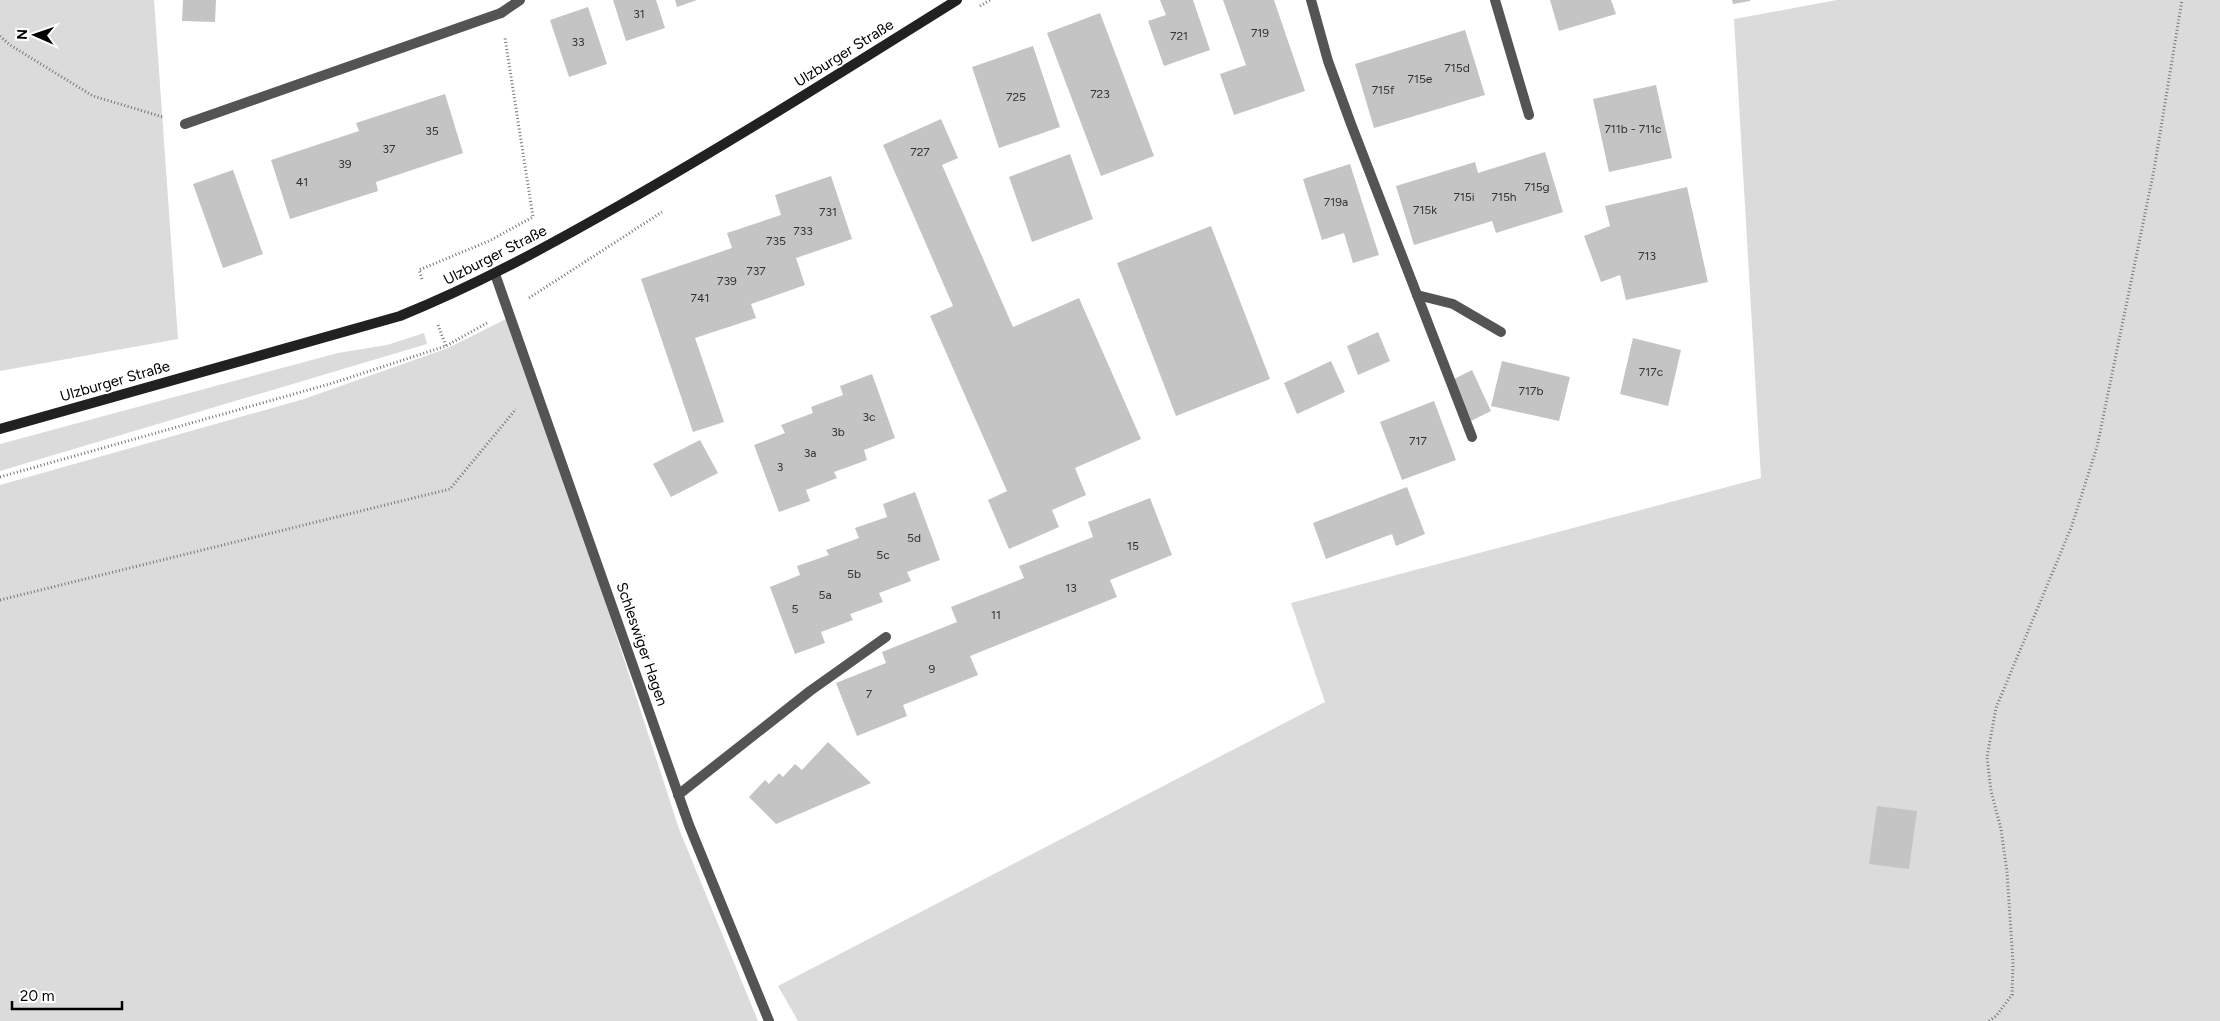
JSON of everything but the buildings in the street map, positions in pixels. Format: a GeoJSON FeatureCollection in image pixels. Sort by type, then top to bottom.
{"type":"FeatureCollection","features":[{"type":"Feature","properties":{"kind":"main road","name":"Ulzburger Straße"},"geometry":{"type":"LineString","coordinates":[[0,428],[391,318],[430,304],[495,274],[713,152],[957,0]]}},
{"type":"Feature","properties":{"kind":"street"},"geometry":{"type":"LineString","coordinates":[[185,124],[501,13],[520,0]]}},
{"type":"Feature","properties":{"kind":"street"},"geometry":{"type":"LineString","coordinates":[[1311,0],[1328,61],[1472,437]]}},
{"type":"Feature","properties":{"kind":"street"},"geometry":{"type":"LineString","coordinates":[[1495,0],[1529,115]]}},
{"type":"Feature","properties":{"kind":"street","name":"Schleswiger Hagen"},"geometry":{"type":"LineString","coordinates":[[495,274],[510,311],[678,795],[769,1021]]}},
{"type":"Feature","properties":{"kind":"street"},"geometry":{"type":"LineString","coordinates":[[1417,295],[1453,304],[1501,332]]}},
{"type":"Feature","properties":{"kind":"street"},"geometry":{"type":"LineString","coordinates":[[678,795],[810,691],[886,637]]}},
{"type":"Feature","properties":{"kind":"path"},"geometry":{"type":"LineString","coordinates":[[1989,1021],[1996,1016],[2012,995],[2013,963],[2007,872],[2001,829],[1990,791],[1987,757],[1996,708],[2071,528],[2097,447],[2154,170],[2182,0]]}},
{"type":"Feature","properties":{"kind":"path"},"geometry":{"type":"LineString","coordinates":[[446,346],[419,270],[488,241],[533,216],[501,13]]}},
{"type":"Feature","properties":{"kind":"path"},"geometry":{"type":"LineString","coordinates":[[0,36],[10,45],[93,96],[185,124]]}},
{"type":"Feature","properties":{"kind":"path"},"geometry":{"type":"LineString","coordinates":[[0,477],[333,383],[446,346],[510,311]]}},
{"type":"Feature","properties":{"kind":"path"},"geometry":{"type":"LineString","coordinates":[[0,600],[450,489],[535,385]]}},
{"type":"Feature","properties":{"kind":"shaded area"},"geometry":{"type":"Polygon","coordinates":[[[0,0],[154,0],[178,339],[0,371],[0,0]]]}},
{"type":"Feature","properties":{"kind":"shaded area"},"geometry":{"type":"Polygon","coordinates":[[[1837,0],[2220,0],[2220,1021],[798,1021],[778,986],[1325,702],[1291,603],[1761,478],[1734,19],[1837,0]]]}},
{"type":"Feature","properties":{"kind":"shaded area"},"geometry":{"type":"Polygon","coordinates":[[[506,319],[535,385],[679,829],[758,1021],[0,1021],[0,485],[304,399],[448,348],[506,319]]]}},
{"type":"Feature","properties":{"kind":"shaded area"},"geometry":{"type":"Polygon","coordinates":[[[424,333],[427,344],[0,471],[0,444],[338,353],[387,345],[424,333]]]}}]}
